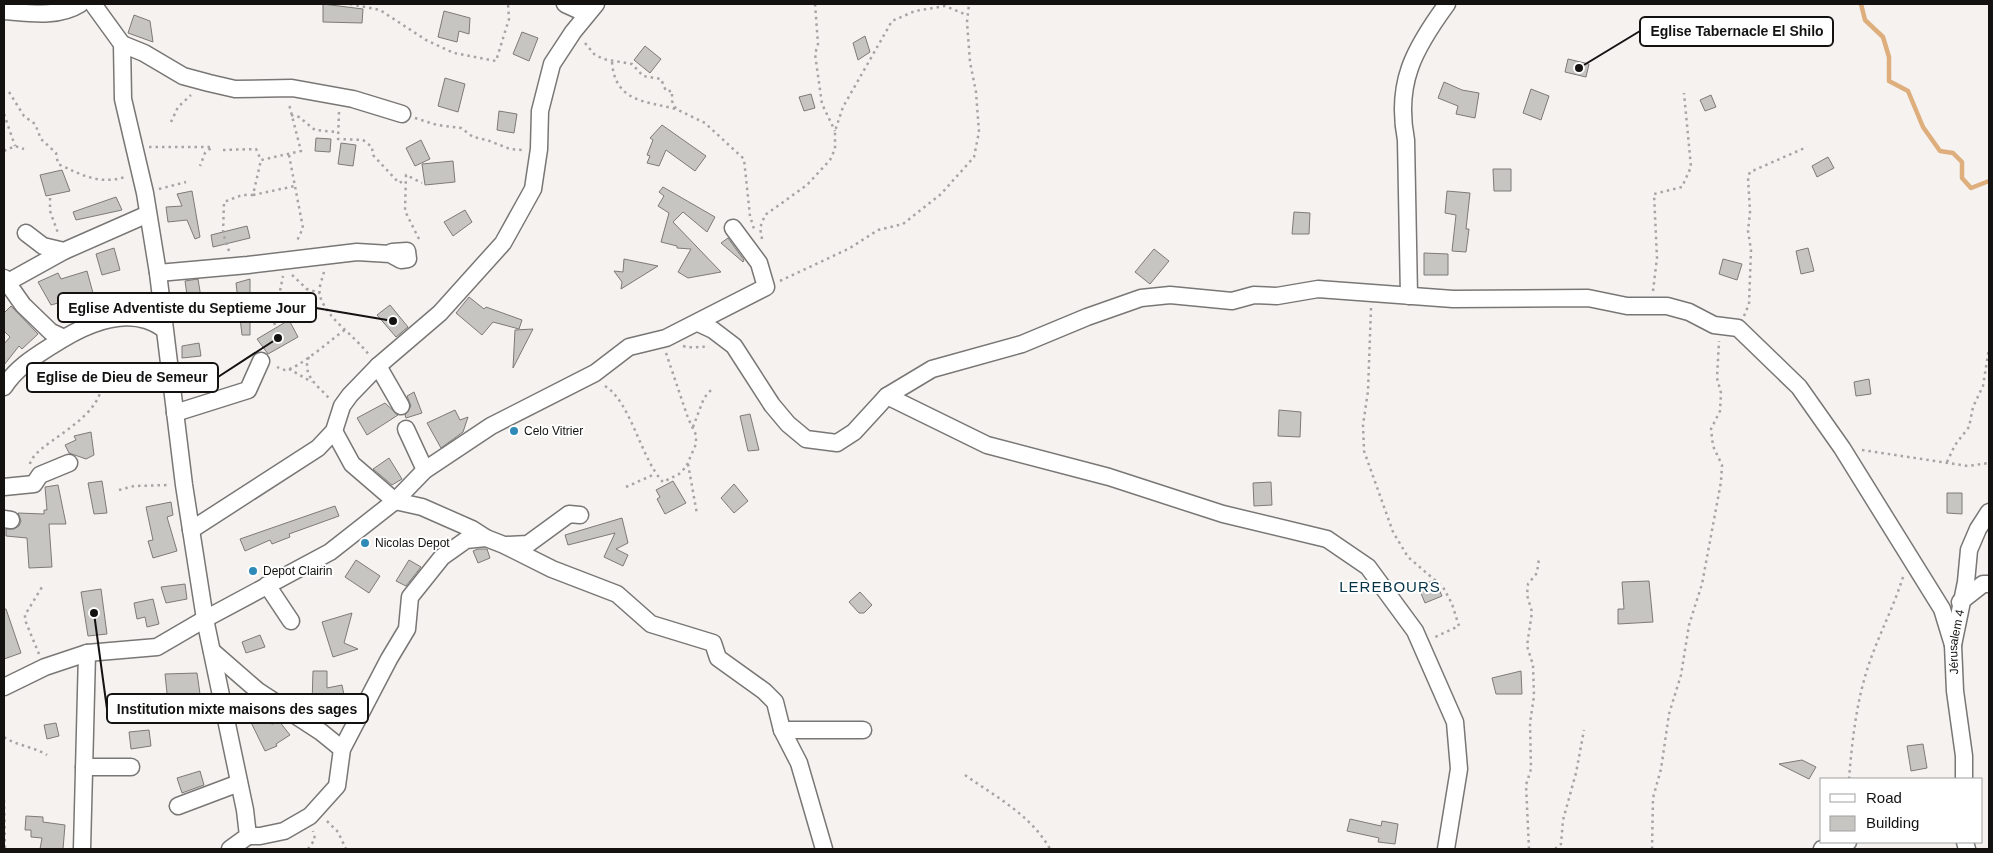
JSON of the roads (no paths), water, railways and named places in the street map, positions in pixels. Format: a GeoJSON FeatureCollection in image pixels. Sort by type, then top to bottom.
{"type":"FeatureCollection","features":[{"type":"Feature","properties":{"kind":"street"},"geometry":{"type":"LineString","coordinates":[[4,11],[37,14],[62,12],[80,4]]}},
{"type":"Feature","properties":{"kind":"street"},"geometry":{"type":"LineString","coordinates":[[93,4],[122,44],[183,76],[235,89],[292,88],[345,98],[402,114]]}},
{"type":"Feature","properties":{"kind":"street"},"geometry":{"type":"LineString","coordinates":[[191,530],[318,448],[334,431],[342,406],[378,366],[440,313],[503,243],[533,188],[539,149],[540,111],[552,64],[573,32],[592,9],[565,4]]}},
{"type":"Feature","properties":{"kind":"street"},"geometry":{"type":"LineString","coordinates":[[1408,296],[1406,140],[1402,117],[1403,88],[1422,38],[1447,4]]}},
{"type":"Feature","properties":{"kind":"street"},"geometry":{"type":"LineString","coordinates":[[122,44],[124,99],[133,147],[146,193],[164,330],[171,366],[184,485],[205,619],[248,836]]}},
{"type":"Feature","properties":{"kind":"street"},"geometry":{"type":"LineString","coordinates":[[64,338],[51,332],[23,305],[6,280],[64,251],[148,214]]}},
{"type":"Feature","properties":{"kind":"street"},"geometry":{"type":"LineString","coordinates":[[4,687],[45,666],[87,654],[158,647],[205,619],[330,552],[395,501],[425,470],[491,426],[595,373],[629,348],[660,339],[698,323],[766,287],[758,260],[733,228]]}},
{"type":"Feature","properties":{"kind":"street"},"geometry":{"type":"LineString","coordinates":[[26,233],[44,246],[64,251]]}},
{"type":"Feature","properties":{"kind":"street"},"geometry":{"type":"LineString","coordinates":[[158,273],[287,262],[357,252],[390,254],[401,260],[408,259],[399,252]]}},
{"type":"Feature","properties":{"kind":"street"},"geometry":{"type":"LineString","coordinates":[[698,323],[713,330],[729,342],[788,424],[806,439],[837,442],[854,432],[887,396],[932,369],[1022,344],[1087,317],[1142,298],[1170,296],[1232,302],[1254,295],[1277,296],[1318,289],[1372,291],[1408,296],[1462,299],[1588,298],[1626,306],[1667,306],[1720,326],[1738,328],[1799,387],[1842,448],[1906,554],[1942,609],[1953,645]]}},
{"type":"Feature","properties":{"kind":"street"},"geometry":{"type":"LineString","coordinates":[[4,387],[26,362],[89,324],[128,317],[154,322],[164,330]]}},
{"type":"Feature","properties":{"kind":"street"},"geometry":{"type":"LineString","coordinates":[[175,413],[248,390],[261,361]]}},
{"type":"Feature","properties":{"kind":"street"},"geometry":{"type":"LineString","coordinates":[[378,366],[401,406]]}},
{"type":"Feature","properties":{"kind":"street"},"geometry":{"type":"LineString","coordinates":[[887,396],[987,445],[1109,477],[1223,514],[1328,539],[1368,567],[1415,631],[1455,722],[1458,769],[1446,849]]}},
{"type":"Feature","properties":{"kind":"street"},"geometry":{"type":"LineString","coordinates":[[406,429],[425,470]]}},
{"type":"Feature","properties":{"kind":"street"},"geometry":{"type":"LineString","coordinates":[[334,431],[352,464],[395,501],[422,507],[472,529],[486,538],[552,569],[617,594],[651,624],[713,643],[718,658],[764,691],[775,702],[782,730],[799,763],[824,849]]}},
{"type":"Feature","properties":{"kind":"street"},"geometry":{"type":"LineString","coordinates":[[4,487],[29,485],[45,473],[69,463]]}},
{"type":"Feature","properties":{"kind":"street","name":"Jérusalem 4"},"geometry":{"type":"LineString","coordinates":[[1964,778],[1964,756],[1955,691],[1953,645],[1960,602],[1966,582],[1969,550],[1978,529],[1989,512]]}},
{"type":"Feature","properties":{"kind":"street"},"geometry":{"type":"LineString","coordinates":[[504,545],[528,544],[569,514],[580,515]]}},
{"type":"Feature","properties":{"kind":"street"},"geometry":{"type":"LineString","coordinates":[[230,849],[248,836],[260,836],[284,830],[310,816],[337,786],[342,749],[389,659],[407,629],[410,597],[442,557],[466,540],[486,538]]}},
{"type":"Feature","properties":{"kind":"street"},"geometry":{"type":"LineString","coordinates":[[1960,602],[1983,584],[1989,584]]}},
{"type":"Feature","properties":{"kind":"street"},"geometry":{"type":"LineString","coordinates":[[267,585],[291,621]]}},
{"type":"Feature","properties":{"kind":"street"},"geometry":{"type":"LineString","coordinates":[[212,651],[258,691],[321,732],[342,749]]}},
{"type":"Feature","properties":{"kind":"street"},"geometry":{"type":"LineString","coordinates":[[84,848],[87,654]]}},
{"type":"Feature","properties":{"kind":"street"},"geometry":{"type":"LineString","coordinates":[[782,730],[863,730]]}},
{"type":"Feature","properties":{"kind":"street"},"geometry":{"type":"LineString","coordinates":[[84,768],[130,767]]}},
{"type":"Feature","properties":{"kind":"street"},"geometry":{"type":"LineString","coordinates":[[178,806],[239,783]]}},
{"type":"Feature","properties":{"kind":"street"},"geometry":{"type":"LineString","coordinates":[[1822,849],[1846,843]]}},
{"type":"Feature","properties":{"kind":"waterway"},"geometry":{"type":"LineString","coordinates":[[1861,4],[1865,20],[1883,37],[1889,57],[1889,81],[1908,91],[1923,127],[1940,151],[1953,153],[1962,162],[1962,178],[1971,188],[1989,181]]}},
{"type":"Feature","properties":{"kind":"place","name":"Eglise Tabernacle El Shilo"},"geometry":{"type":"Point","coordinates":[1579,68]}},
{"type":"Feature","properties":{"kind":"place","name":"Eglise Adventiste du Septieme Jour"},"geometry":{"type":"Point","coordinates":[393,321]}},
{"type":"Feature","properties":{"kind":"place","name":"Eglise de Dieu de Semeur"},"geometry":{"type":"Point","coordinates":[278,338]}},
{"type":"Feature","properties":{"kind":"place","name":"Celo Vitrier"},"geometry":{"type":"Point","coordinates":[514,431]}},
{"type":"Feature","properties":{"kind":"place","name":"Nicolas Depot"},"geometry":{"type":"Point","coordinates":[365,543]}},
{"type":"Feature","properties":{"kind":"place","name":"Depot Clairin"},"geometry":{"type":"Point","coordinates":[253,571]}},
{"type":"Feature","properties":{"kind":"place","name":"Institution mixte maisons des sages"},"geometry":{"type":"Point","coordinates":[94,613]}},
{"type":"Feature","properties":{"kind":"district","name":"LEREBOURS"},"geometry":{"type":"Point","coordinates":[1390,586]}}]}
